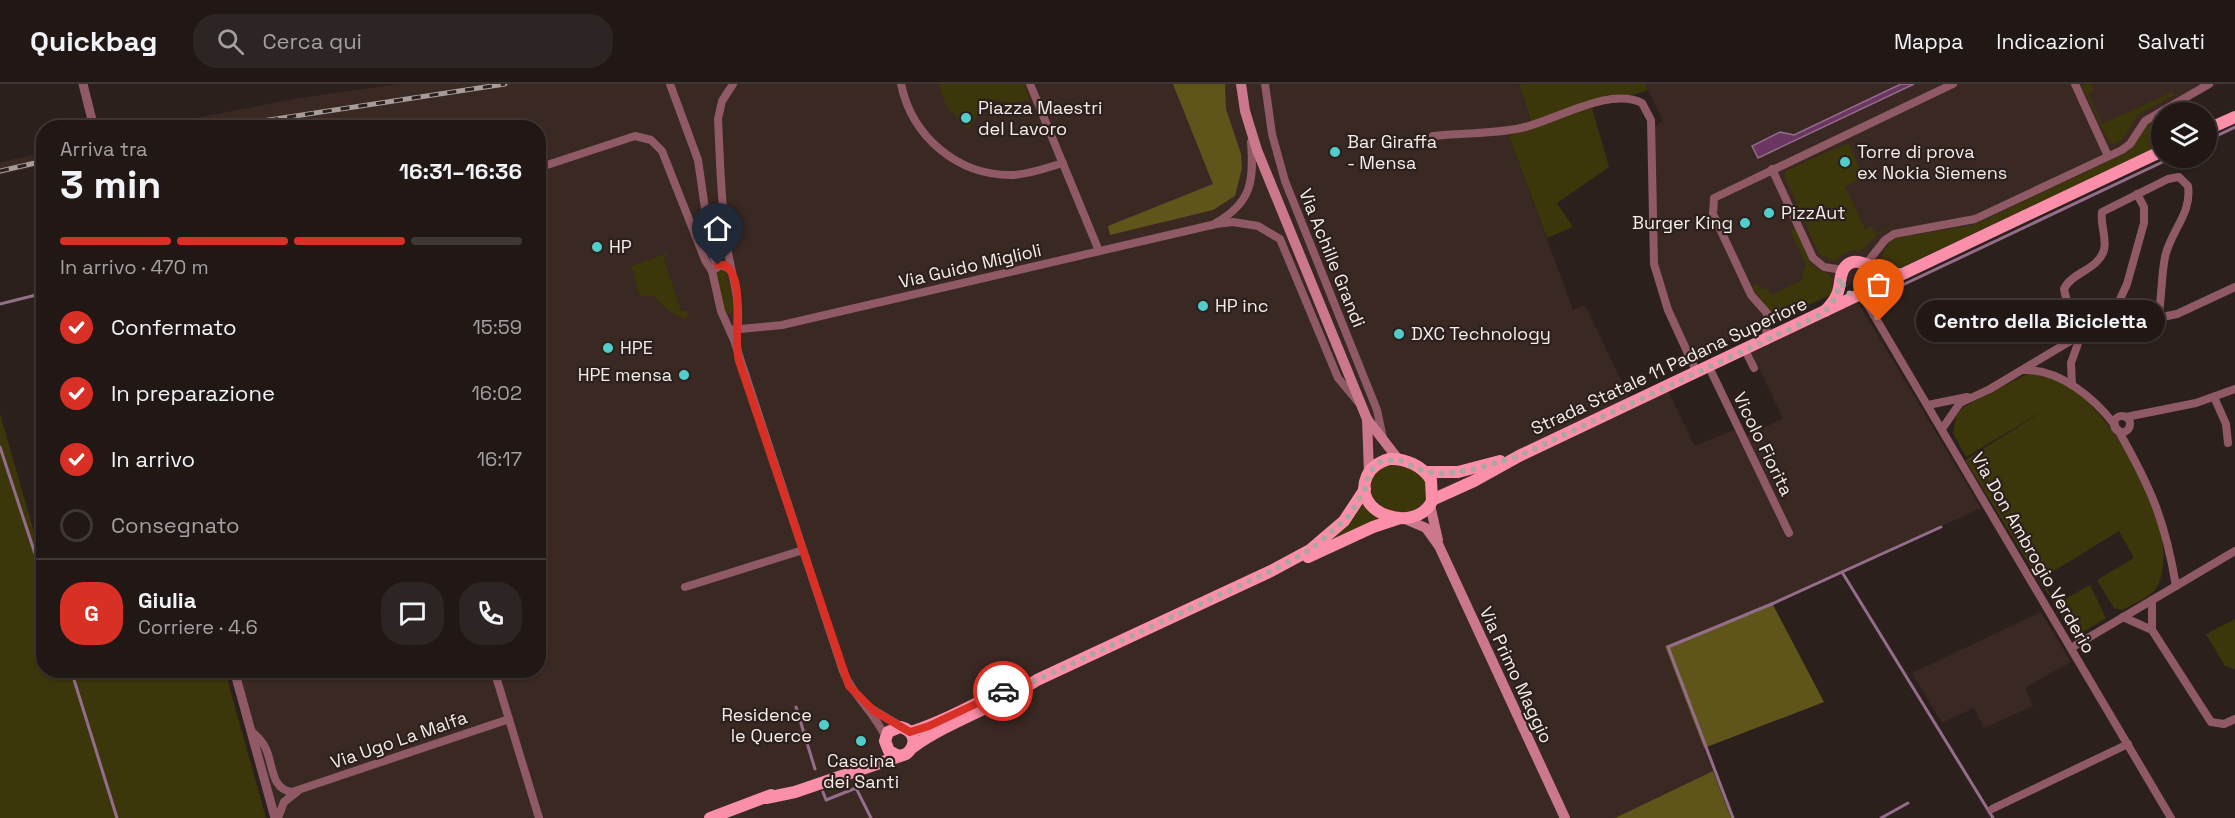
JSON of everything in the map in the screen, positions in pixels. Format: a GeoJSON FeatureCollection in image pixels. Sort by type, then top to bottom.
{"type":"FeatureCollection","features":[{"type":"Feature","properties":{"kind":"main road"},"geometry":{"type":"LineString","coordinates":[[766,798],[795,792],[906,754],[930,735],[1012,697],[1037,680],[1271,571],[1310,550],[1348,517],[1365,489],[1369,472],[1367,419],[1251,132],[1241,84]]}},
{"type":"Feature","properties":{"kind":"main road"},"geometry":{"type":"LineString","coordinates":[[2217,125],[2235,117]]}},
{"type":"Feature","properties":{"kind":"main road","name":"Strada Statale 11 Padana Superiore"},"geometry":{"type":"LineString","coordinates":[[1431,502],[1524,453],[1865,295],[1903,274],[2151,156]]}},
{"type":"Feature","properties":{"kind":"main road"},"geometry":{"type":"LineString","coordinates":[[1869,266],[1875,278],[1865,295],[1847,292],[1842,274],[1853,262],[1869,266],[1885,274],[1903,274]]}},
{"type":"Feature","properties":{"kind":"main road","name":"Strada Statale 11 Padana Superiore"},"geometry":{"type":"LineString","coordinates":[[1824,313],[1837,296],[1842,274]]}},
{"type":"Feature","properties":{"kind":"main road"},"geometry":{"type":"LineString","coordinates":[[1271,571],[1333,547],[1373,527],[1418,516],[1431,502],[1433,485],[1425,472],[1398,459],[1367,419]]}},
{"type":"Feature","properties":{"kind":"main road","name":"Strada Statale 11 Padana Superiore"},"geometry":{"type":"LineString","coordinates":[[1425,472],[1466,471],[1524,453]]}},
{"type":"Feature","properties":{"kind":"main road"},"geometry":{"type":"LineString","coordinates":[[1369,472],[1383,461],[1398,459]]}},
{"type":"Feature","properties":{"kind":"main road"},"geometry":{"type":"LineString","coordinates":[[1365,489],[1368,501],[1375,510],[1403,518]]}},
{"type":"Feature","properties":{"kind":"main road","name":"Via Primo Maggio"},"geometry":{"type":"LineString","coordinates":[[1431,502],[1439,546]]}},
{"type":"Feature","properties":{"kind":"main road","name":"Via Primo Maggio"},"geometry":{"type":"LineString","coordinates":[[1403,518],[1426,528],[1439,546],[1565,818]]}},
{"type":"Feature","properties":{"kind":"main road"},"geometry":{"type":"LineString","coordinates":[[710,818],[766,798],[793,784],[871,757],[892,729],[929,726],[1008,688],[1037,680]]}},
{"type":"Feature","properties":{"kind":"main road"},"geometry":{"type":"LineString","coordinates":[[906,729],[914,740],[913,747]]}},
{"type":"Feature","properties":{"kind":"main road"},"geometry":{"type":"LineString","coordinates":[[885,741],[890,753],[899,756]]}},
{"type":"Feature","properties":{"kind":"street"},"geometry":{"type":"LineString","coordinates":[[83,84],[92,120]]}},
{"type":"Feature","properties":{"kind":"street"},"geometry":{"type":"LineString","coordinates":[[670,84],[698,160],[711,250],[717,267],[722,314],[733,330]]}},
{"type":"Feature","properties":{"kind":"street"},"geometry":{"type":"LineString","coordinates":[[733,84],[722,101],[718,114],[725,235],[739,310],[733,330],[735,345],[848,682],[863,702],[885,741]]}},
{"type":"Feature","properties":{"kind":"street"},"geometry":{"type":"LineString","coordinates":[[901,84],[910,112],[924,134],[943,152],[962,164],[991,173],[1015,175],[1036,172],[1063,163]]}},
{"type":"Feature","properties":{"kind":"street"},"geometry":{"type":"LineString","coordinates":[[1030,84],[1100,251]]}},
{"type":"Feature","properties":{"kind":"street","name":"Via Achille Grandi"},"geometry":{"type":"LineString","coordinates":[[1265,84],[1272,134],[1285,182],[1377,410],[1383,439]]}},
{"type":"Feature","properties":{"kind":"street"},"geometry":{"type":"LineString","coordinates":[[1766,340],[1767,313],[1750,293],[1713,214],[1711,206],[1714,198],[1953,84]]}},
{"type":"Feature","properties":{"kind":"street"},"geometry":{"type":"LineString","coordinates":[[2074,84],[2108,156]]}},
{"type":"Feature","properties":{"kind":"street"},"geometry":{"type":"LineString","coordinates":[[1869,266],[1892,235],[1975,219],[2127,147],[2143,122],[2209,84]]}},
{"type":"Feature","properties":{"kind":"street"},"geometry":{"type":"LineString","coordinates":[[1433,136],[1520,128],[1613,99],[1633,99],[1642,103],[1648,111],[1651,124],[1654,264],[1668,310],[1697,373]]}},
{"type":"Feature","properties":{"kind":"street"},"geometry":{"type":"LineString","coordinates":[[1216,224],[1238,206],[1251,187],[1253,170],[1251,132]]}},
{"type":"Feature","properties":{"kind":"street"},"geometry":{"type":"LineString","coordinates":[[546,165],[631,137],[643,136],[651,140],[662,151],[705,260],[717,267],[730,269]]}},
{"type":"Feature","properties":{"kind":"street"},"geometry":{"type":"LineString","coordinates":[[1772,169],[1813,258],[1824,267],[1842,274]]}},
{"type":"Feature","properties":{"kind":"street"},"geometry":{"type":"LineString","coordinates":[[2083,334],[2067,302],[2064,289],[2068,282],[2101,256],[2105,243],[2102,212],[2168,179],[2179,177],[2188,186],[2189,205],[2172,234],[2166,253],[2158,318]]}},
{"type":"Feature","properties":{"kind":"street"},"geometry":{"type":"LineString","coordinates":[[2107,328],[2127,284],[2144,223],[2144,207],[2137,195]]}},
{"type":"Feature","properties":{"kind":"street"},"geometry":{"type":"LineString","coordinates":[[1216,224],[1233,222],[1258,226],[1280,239],[1338,378],[1362,405]]}},
{"type":"Feature","properties":{"kind":"street","name":"Via Guido Miglioli"},"geometry":{"type":"LineString","coordinates":[[733,330],[782,325],[1216,224]]}},
{"type":"Feature","properties":{"kind":"street"},"geometry":{"type":"LineString","coordinates":[[717,267],[725,235]]}},
{"type":"Feature","properties":{"kind":"street"},"geometry":{"type":"LineString","coordinates":[[1942,429],[1955,408],[2083,334],[2180,313],[2235,287]]}},
{"type":"Feature","properties":{"kind":"street","name":"Via Don Ambrogio Verderio"},"geometry":{"type":"LineString","coordinates":[[1865,295],[2171,818]]}},
{"type":"Feature","properties":{"kind":"street"},"geometry":{"type":"LineString","coordinates":[[722,314],[730,318],[739,310]]}},
{"type":"Feature","properties":{"kind":"street"},"geometry":{"type":"LineString","coordinates":[[2072,385],[2072,359],[2083,334]]}},
{"type":"Feature","properties":{"kind":"street","name":"Vicolo Fiorita"},"geometry":{"type":"LineString","coordinates":[[1745,350],[1754,369]]}},
{"type":"Feature","properties":{"kind":"street","name":"Vicolo Fiorita"},"geometry":{"type":"LineString","coordinates":[[1709,367],[1789,533]]}},
{"type":"Feature","properties":{"kind":"street"},"geometry":{"type":"LineString","coordinates":[[2022,370],[2043,372],[2072,385],[2099,407],[2126,422]]}},
{"type":"Feature","properties":{"kind":"street"},"geometry":{"type":"LineString","coordinates":[[2116,428],[2138,417],[2214,397],[2235,389]]}},
{"type":"Feature","properties":{"kind":"street"},"geometry":{"type":"LineString","coordinates":[[1928,405],[1975,396]]}},
{"type":"Feature","properties":{"kind":"street"},"geometry":{"type":"LineString","coordinates":[[2214,397],[2226,424],[2228,443]]}},
{"type":"Feature","properties":{"kind":"street"},"geometry":{"type":"LineString","coordinates":[[2099,407],[2131,451],[2160,512],[2176,586]]}},
{"type":"Feature","properties":{"kind":"street"},"geometry":{"type":"LineString","coordinates":[[2116,428],[2126,422]]}},
{"type":"Feature","properties":{"kind":"street"},"geometry":{"type":"LineString","coordinates":[[2126,422],[2131,451]]}},
{"type":"Feature","properties":{"kind":"street"},"geometry":{"type":"LineString","coordinates":[[685,587],[804,550]]}},
{"type":"Feature","properties":{"kind":"street"},"geometry":{"type":"LineString","coordinates":[[2071,648],[2235,551]]}},
{"type":"Feature","properties":{"kind":"street"},"geometry":{"type":"LineString","coordinates":[[2152,600],[2152,630],[2210,721],[2221,725],[2235,719]]}},
{"type":"Feature","properties":{"kind":"street"},"geometry":{"type":"LineString","coordinates":[[2123,618],[2152,630]]}},
{"type":"Feature","properties":{"kind":"street"},"geometry":{"type":"LineString","coordinates":[[236,678],[277,818]]}},
{"type":"Feature","properties":{"kind":"street"},"geometry":{"type":"LineString","coordinates":[[496,678],[538,816]]}},
{"type":"Feature","properties":{"kind":"street"},"geometry":{"type":"LineString","coordinates":[[863,702],[906,729]]}},
{"type":"Feature","properties":{"kind":"street","name":"Via Ugo La Malfa"},"geometry":{"type":"LineString","coordinates":[[299,790],[509,719]]}},
{"type":"Feature","properties":{"kind":"street"},"geometry":{"type":"LineString","coordinates":[[251,731],[266,747],[278,784],[286,791],[299,790]]}},
{"type":"Feature","properties":{"kind":"street"},"geometry":{"type":"LineString","coordinates":[[1992,809],[2128,744]]}},
{"type":"Feature","properties":{"kind":"street"},"geometry":{"type":"LineString","coordinates":[[277,818],[284,802],[299,790]]}},
{"type":"Feature","properties":{"kind":"shaded area"},"geometry":{"type":"Polygon","coordinates":[[[399,84],[1519,84],[1533,128],[1509,136],[1573,310],[1585,305],[1632,403],[1668,391],[1695,446],[1734,430],[1739,440],[1783,418],[1751,352],[1858,302],[1981,508],[1772,603],[1666,646],[1713,771],[1615,818],[274,818],[238,678],[546,678],[546,120],[186,120],[300,98],[399,84]],[[670,255],[631,266],[649,295],[657,298],[669,311],[681,312],[664,257],[670,255]]]}},
{"type":"Feature","properties":{"kind":"shaded area","name":"Piazza Maestri del Lavoro"},"geometry":{"type":"Polygon","coordinates":[[[939,84],[1024,84],[1030,100],[1009,103],[987,98],[969,130],[946,106],[939,84]]]}},
{"type":"Feature","properties":{"kind":"shaded area"},"geometry":{"type":"Polygon","coordinates":[[[1173,84],[1225,84],[1226,109],[1241,154],[1242,168],[1235,196],[1213,210],[1110,235],[1108,226],[1213,184],[1173,84]]]}},
{"type":"Feature","properties":{"kind":"shaded area"},"geometry":{"type":"Polygon","coordinates":[[[1519,84],[1645,84],[1648,90],[1592,108],[1609,167],[1557,203],[1573,227],[1547,238],[1509,136],[1533,127],[1519,84]]]}},
{"type":"Feature","properties":{"kind":"shaded area"},"geometry":{"type":"Polygon","coordinates":[[[1645,84],[2218,84],[2187,102],[2151,102],[2151,146],[1696,356],[1689,349],[1670,306],[1656,263],[1654,127],[1663,121],[1645,84]]]}},
{"type":"Feature","properties":{"kind":"shaded area"},"geometry":{"type":"Polygon","coordinates":[[[1901,84],[1914,84],[1758,158],[1752,146],[1780,132],[1794,135],[1901,84]]]}},
{"type":"Feature","properties":{"kind":"shaded area"},"geometry":{"type":"Polygon","coordinates":[[[2081,84],[2091,84],[2094,90],[2088,93],[2102,124],[2172,92],[2174,95],[2161,102],[2151,102],[2151,108],[2138,115],[2122,140],[2112,145],[2081,84]]]}},
{"type":"Feature","properties":{"kind":"shaded area"},"geometry":{"type":"Polygon","coordinates":[[[2151,123],[2151,150],[1900,268],[1883,268],[1878,262],[1889,243],[1896,238],[1974,225],[2126,153],[2133,147],[2144,127],[2151,123]]]}},
{"type":"Feature","properties":{"kind":"shaded area"},"geometry":{"type":"Polygon","coordinates":[[[1848,143],[1864,177],[1845,186],[1865,229],[1871,226],[1875,234],[1896,224],[1877,235],[1864,249],[1847,252],[1834,261],[1819,254],[1784,175],[1787,170],[1848,143]]]}},
{"type":"Feature","properties":{"kind":"shaded area"},"geometry":{"type":"Polygon","coordinates":[[[36,154],[36,167],[0,175],[0,162],[36,154]]]}},
{"type":"Feature","properties":{"kind":"shaded area"},"geometry":{"type":"Polygon","coordinates":[[[1796,228],[1809,261],[1817,269],[1831,275],[1832,294],[1772,322],[1769,309],[1751,287],[1757,284],[1761,289],[1768,289],[1771,295],[1804,279],[1802,274],[1806,264],[1790,231],[1796,228]]]}},
{"type":"Feature","properties":{"kind":"shaded area"},"geometry":{"type":"Polygon","coordinates":[[[669,253],[664,258],[681,311],[686,311],[689,316],[684,319],[669,311],[654,296],[640,296],[631,266],[669,253]]]}},
{"type":"Feature","properties":{"kind":"shaded area"},"geometry":{"type":"Polygon","coordinates":[[[721,269],[726,272],[735,308],[731,314],[725,312],[715,275],[721,269]]]}},
{"type":"Feature","properties":{"kind":"shaded area"},"geometry":{"type":"Polygon","coordinates":[[[2029,373],[2067,386],[2095,409],[2125,449],[2150,496],[2163,543],[2161,575],[2154,591],[2123,610],[2114,608],[2097,580],[2134,558],[2119,531],[2039,580],[1965,460],[2045,410],[1966,457],[1953,433],[1956,417],[1963,407],[2029,373]]]}},
{"type":"Feature","properties":{"kind":"shaded area"},"geometry":{"type":"Polygon","coordinates":[[[0,414],[36,539],[36,678],[227,678],[266,818],[0,818],[0,414]]]}},
{"type":"Feature","properties":{"kind":"shaded area"},"geometry":{"type":"Polygon","coordinates":[[[1393,464],[1416,472],[1426,483],[1426,499],[1413,511],[1400,513],[1388,511],[1379,505],[1373,496],[1370,487],[1372,478],[1380,469],[1393,464]]]}},
{"type":"Feature","properties":{"kind":"shaded area"},"geometry":{"type":"Polygon","coordinates":[[[1362,502],[1382,519],[1329,540],[1362,502]]]}},
{"type":"Feature","properties":{"kind":"shaded area"},"geometry":{"type":"Polygon","coordinates":[[[2042,580],[2056,604],[2090,585],[2106,618],[2080,634],[2073,634],[2040,581],[2042,580]]]}},
{"type":"Feature","properties":{"kind":"shaded area"},"geometry":{"type":"Polygon","coordinates":[[[1772,603],[1824,702],[1704,748],[1665,646],[1772,603]]]}},
{"type":"Feature","properties":{"kind":"shaded area"},"geometry":{"type":"Polygon","coordinates":[[[2041,612],[2071,662],[2025,688],[2033,706],[1984,728],[1974,708],[1942,723],[1912,673],[2041,612]]]}},
{"type":"Feature","properties":{"kind":"shaded area"},"geometry":{"type":"Polygon","coordinates":[[[2235,619],[2234,669],[2225,666],[2206,634],[2235,619]]]}},
{"type":"Feature","properties":{"kind":"shaded area"},"geometry":{"type":"Polygon","coordinates":[[[1713,771],[1731,818],[1615,818],[1713,771]]]}},
{"type":"Feature","properties":{"kind":"waterway"},"geometry":{"type":"LineString","coordinates":[[2217,136],[2235,127]]}},
{"type":"Feature","properties":{"kind":"waterway"},"geometry":{"type":"LineString","coordinates":[[1875,298],[2151,167]]}},
{"type":"Feature","properties":{"kind":"waterway"},"geometry":{"type":"LineString","coordinates":[[0,304],[36,295]]}},
{"type":"Feature","properties":{"kind":"waterway"},"geometry":{"type":"LineString","coordinates":[[0,447],[36,557]]}},
{"type":"Feature","properties":{"kind":"waterway"},"geometry":{"type":"LineString","coordinates":[[1733,818],[1668,647],[1774,603],[1941,527]]}},
{"type":"Feature","properties":{"kind":"waterway"},"geometry":{"type":"LineString","coordinates":[[1842,572],[1993,818]]}},
{"type":"Feature","properties":{"kind":"waterway"},"geometry":{"type":"LineString","coordinates":[[73,678],[117,818]]}},
{"type":"Feature","properties":{"kind":"waterway"},"geometry":{"type":"LineString","coordinates":[[796,707],[815,769]]}},
{"type":"Feature","properties":{"kind":"waterway"},"geometry":{"type":"LineString","coordinates":[[823,792],[826,800],[856,788],[871,818]]}},
{"type":"Feature","properties":{"kind":"waterway"},"geometry":{"type":"LineString","coordinates":[[1881,818],[1908,803]]}},
{"type":"Feature","properties":{"kind":"railway"},"geometry":{"type":"LineString","coordinates":[[269,120],[505,84]]}},
{"type":"Feature","properties":{"kind":"railway"},"geometry":{"type":"LineString","coordinates":[[0,171],[36,163]]}},
{"type":"Feature","properties":{"kind":"way so far"},"geometry":{"type":"LineString","coordinates":[[1003,691],[1037,680],[1271,571],[1310,550],[1337,529],[1348,517],[1365,489],[1365,481],[1369,472],[1383,461],[1398,459],[1419,467],[1425,472],[1445,474],[1474,469],[1519,456],[1824,313],[1837,296],[1840,278],[1844,289],[1850,294],[1857,296],[1866,293],[1868,303],[1879,321]]}},
{"type":"Feature","properties":{"kind":"place","name":"Piazza Maestri del Lavoro"},"geometry":{"type":"Point","coordinates":[966,118]}},
{"type":"Feature","properties":{"kind":"place","name":"Bar Giraffa - Mensa"},"geometry":{"type":"Point","coordinates":[1335,152]}},
{"type":"Feature","properties":{"kind":"place","name":"Torre di prova ex Nokia Siemens"},"geometry":{"type":"Point","coordinates":[1845,162]}},
{"type":"Feature","properties":{"kind":"place","name":"PizzAut"},"geometry":{"type":"Point","coordinates":[1769,213]}},
{"type":"Feature","properties":{"kind":"place","name":"Burger King"},"geometry":{"type":"Point","coordinates":[1745,223]}},
{"type":"Feature","properties":{"kind":"place","name":"HP"},"geometry":{"type":"Point","coordinates":[597,247]}},
{"type":"Feature","properties":{"kind":"place","name":"HP inc"},"geometry":{"type":"Point","coordinates":[1203,306]}},
{"type":"Feature","properties":{"kind":"place","name":"Centro della Bicicletta"},"geometry":{"type":"Point","coordinates":[1879,321]}},
{"type":"Feature","properties":{"kind":"place","name":"DXC Technology"},"geometry":{"type":"Point","coordinates":[1399,334]}},
{"type":"Feature","properties":{"kind":"place","name":"HPE"},"geometry":{"type":"Point","coordinates":[608,348]}},
{"type":"Feature","properties":{"kind":"place","name":"HPE mensa"},"geometry":{"type":"Point","coordinates":[684,375]}},
{"type":"Feature","properties":{"kind":"place","name":"Residence le Querce"},"geometry":{"type":"Point","coordinates":[824,725]}},
{"type":"Feature","properties":{"kind":"place","name":"Cascina dei Santi"},"geometry":{"type":"Point","coordinates":[861,741]}},
{"type":"Feature","properties":{"kind":"route"},"geometry":{"type":"LineString","coordinates":[[718,265],[725,265],[731,271],[740,308],[735,345],[739,361],[849,686],[874,711],[910,732],[929,726],[1003,691]]}}]}
